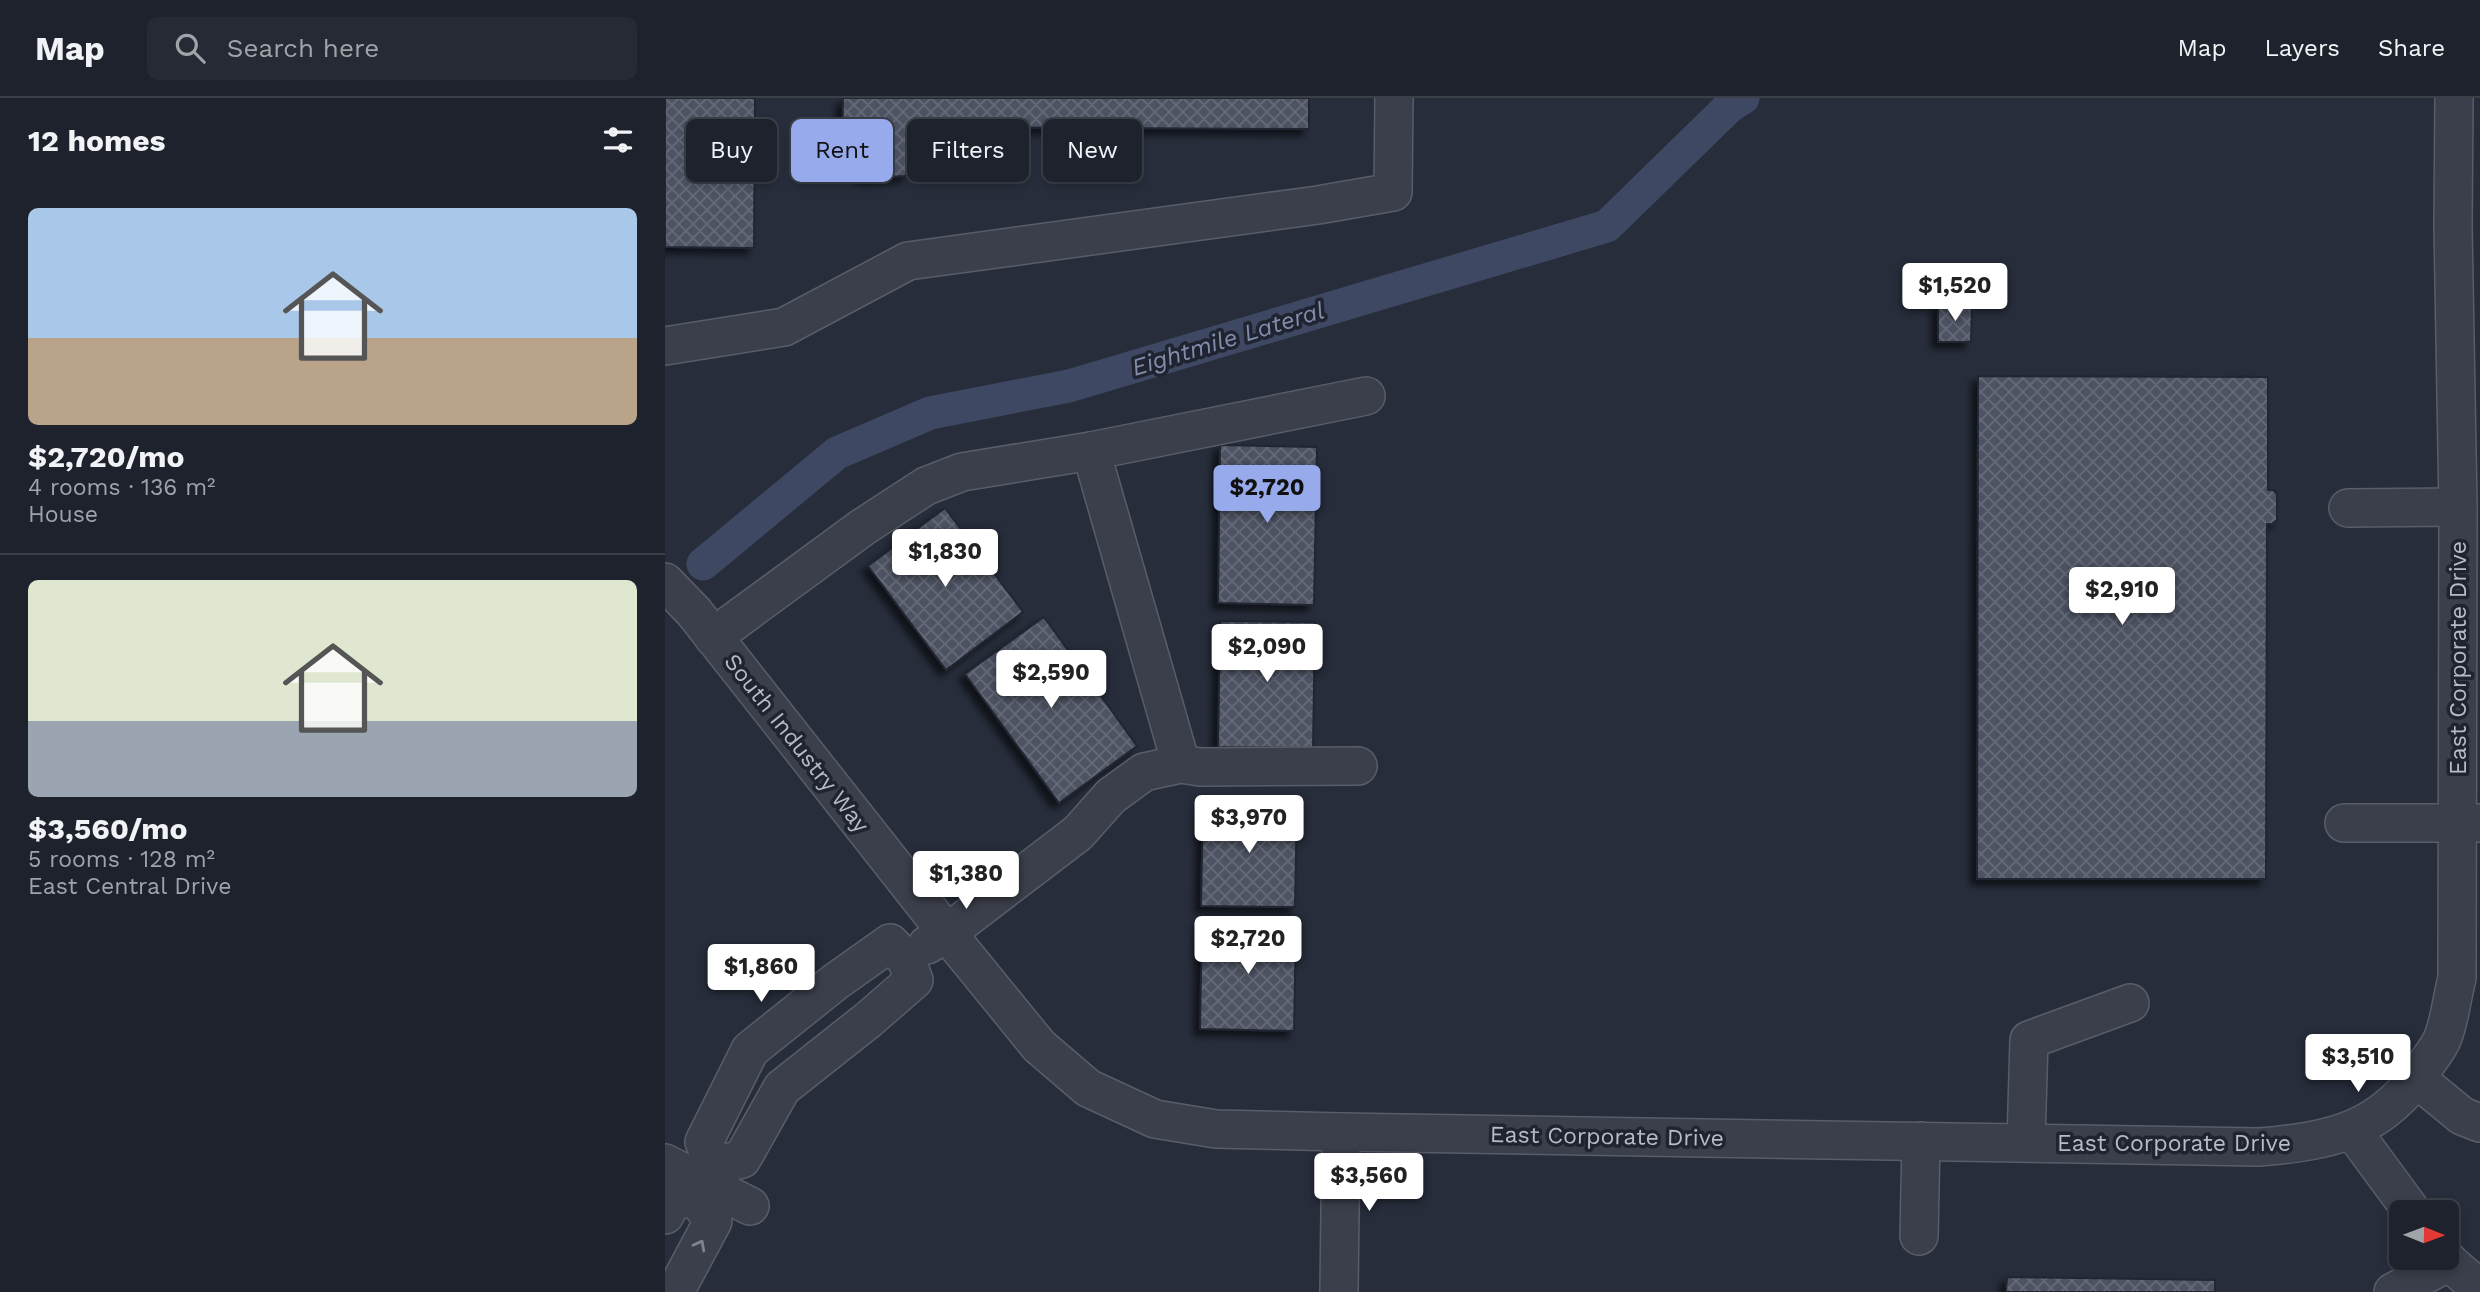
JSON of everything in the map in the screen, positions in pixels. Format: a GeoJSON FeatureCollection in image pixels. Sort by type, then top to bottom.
{"type":"FeatureCollection","features":[{"type":"Feature","properties":{"kind":"street"},"geometry":{"type":"LineString","coordinates":[[665,346],[784,327],[908,261],[1318,205],[1393,192],[1394,98]]}},
{"type":"Feature","properties":{"kind":"street","name":"East Corporate Drive"},"geometry":{"type":"LineString","coordinates":[[1341,1132],[2258,1147],[2307,1143],[2353,1130],[2393,1103],[2417,1079],[2443,1038],[2457,978],[2469,822],[2458,507],[2469,462],[2466,208],[2454,98]]}},
{"type":"Feature","properties":{"kind":"street"},"geometry":{"type":"LineString","coordinates":[[713,636],[863,527],[926,486],[962,472],[1091,451],[1366,396]]}},
{"type":"Feature","properties":{"kind":"street"},"geometry":{"type":"LineString","coordinates":[[1091,451],[1181,764]]}},
{"type":"Feature","properties":{"kind":"street"},"geometry":{"type":"LineString","coordinates":[[2348,508],[2458,507]]}},
{"type":"Feature","properties":{"kind":"street","name":"South Industry Way"},"geometry":{"type":"LineString","coordinates":[[665,582],[694,612],[1039,1046],[1088,1088],[1155,1119],[1216,1129],[1341,1132]]}},
{"type":"Feature","properties":{"kind":"street"},"geometry":{"type":"LineString","coordinates":[[906,959],[947,933],[1078,832],[1111,796],[1144,772],[1181,764],[1200,767],[1359,765]]}},
{"type":"Feature","properties":{"kind":"street"},"geometry":{"type":"LineString","coordinates":[[2344,823],[2469,822]]}},
{"type":"Feature","properties":{"kind":"street"},"geometry":{"type":"LineString","coordinates":[[665,1216],[674,1198],[706,1183],[742,1159],[782,1088],[868,1020],[914,979],[906,959],[890,943],[835,982],[750,1050],[703,1142],[706,1183],[713,1220],[675,1292]]}},
{"type":"Feature","properties":{"kind":"street"},"geometry":{"type":"LineString","coordinates":[[2026,1142],[2029,1040],[2130,1003]]}},
{"type":"Feature","properties":{"kind":"street"},"geometry":{"type":"LineString","coordinates":[[2417,1079],[2462,1116],[2480,1123]]}},
{"type":"Feature","properties":{"kind":"street"},"geometry":{"type":"LineString","coordinates":[[2353,1130],[2404,1200]]}},
{"type":"Feature","properties":{"kind":"street"},"geometry":{"type":"LineString","coordinates":[[1339,1292],[1341,1132]]}},
{"type":"Feature","properties":{"kind":"street"},"geometry":{"type":"LineString","coordinates":[[1919,1236],[1921,1141]]}},
{"type":"Feature","properties":{"kind":"street"},"geometry":{"type":"LineString","coordinates":[[665,1163],[750,1206]]}},
{"type":"Feature","properties":{"kind":"street"},"geometry":{"type":"LineString","coordinates":[[2393,1292],[2430,1270]]}},
{"type":"Feature","properties":{"kind":"street"},"geometry":{"type":"LineString","coordinates":[[2458,1270],[2480,1289]]}},
{"type":"Feature","properties":{"kind":"building"},"geometry":{"type":"Polygon","coordinates":[[[665,98],[755,98],[755,119],[686,119],[686,182],[754,182],[754,248],[665,247],[665,98]]]}},
{"type":"Feature","properties":{"kind":"building"},"geometry":{"type":"Polygon","coordinates":[[[843,98],[1309,98],[1309,129],[1142,128],[1142,119],[1043,119],[1043,128],[1029,127],[1029,119],[907,119],[907,173],[905,176],[893,177],[893,119],[843,119],[843,98]]]}},
{"type":"Feature","properties":{"kind":"building"},"geometry":{"type":"Polygon","coordinates":[[[1938,304],[1972,305],[1971,342],[1938,342],[1938,304]]]}},
{"type":"Feature","properties":{"kind":"building"},"geometry":{"type":"Polygon","coordinates":[[[1978,376],[2268,377],[2268,490],[2277,494],[2277,520],[2267,524],[2266,879],[1977,879],[1978,376]]]}},
{"type":"Feature","properties":{"kind":"building"},"geometry":{"type":"Polygon","coordinates":[[[1220,445],[1317,447],[1314,605],[1218,603],[1220,445]]]}},
{"type":"Feature","properties":{"kind":"building"},"geometry":{"type":"Polygon","coordinates":[[[945,508],[1023,612],[946,670],[868,566],[945,508]]]}},
{"type":"Feature","properties":{"kind":"building"},"geometry":{"type":"Polygon","coordinates":[[[1044,617],[1137,746],[1059,803],[965,674],[1044,617]]]}},
{"type":"Feature","properties":{"kind":"building"},"geometry":{"type":"Polygon","coordinates":[[[1220,621],[1315,622],[1313,748],[1218,747],[1220,621]]]}},
{"type":"Feature","properties":{"kind":"building"},"geometry":{"type":"Polygon","coordinates":[[[1203,803],[1297,804],[1295,907],[1201,906],[1203,803]]]}},
{"type":"Feature","properties":{"kind":"building"},"geometry":{"type":"Polygon","coordinates":[[[1202,922],[1296,923],[1294,1031],[1200,1029],[1202,922]]]}},
{"type":"Feature","properties":{"kind":"building"},"geometry":{"type":"Polygon","coordinates":[[[2007,1277],[2215,1280],[2215,1292],[2006,1292],[2007,1277]]]}},
{"type":"Feature","properties":{"kind":"waterway","name":"Eightmile Lateral"},"geometry":{"type":"LineString","coordinates":[[703,564],[837,453],[930,413],[1069,386],[1607,226],[1730,106],[1743,98]]}}]}
